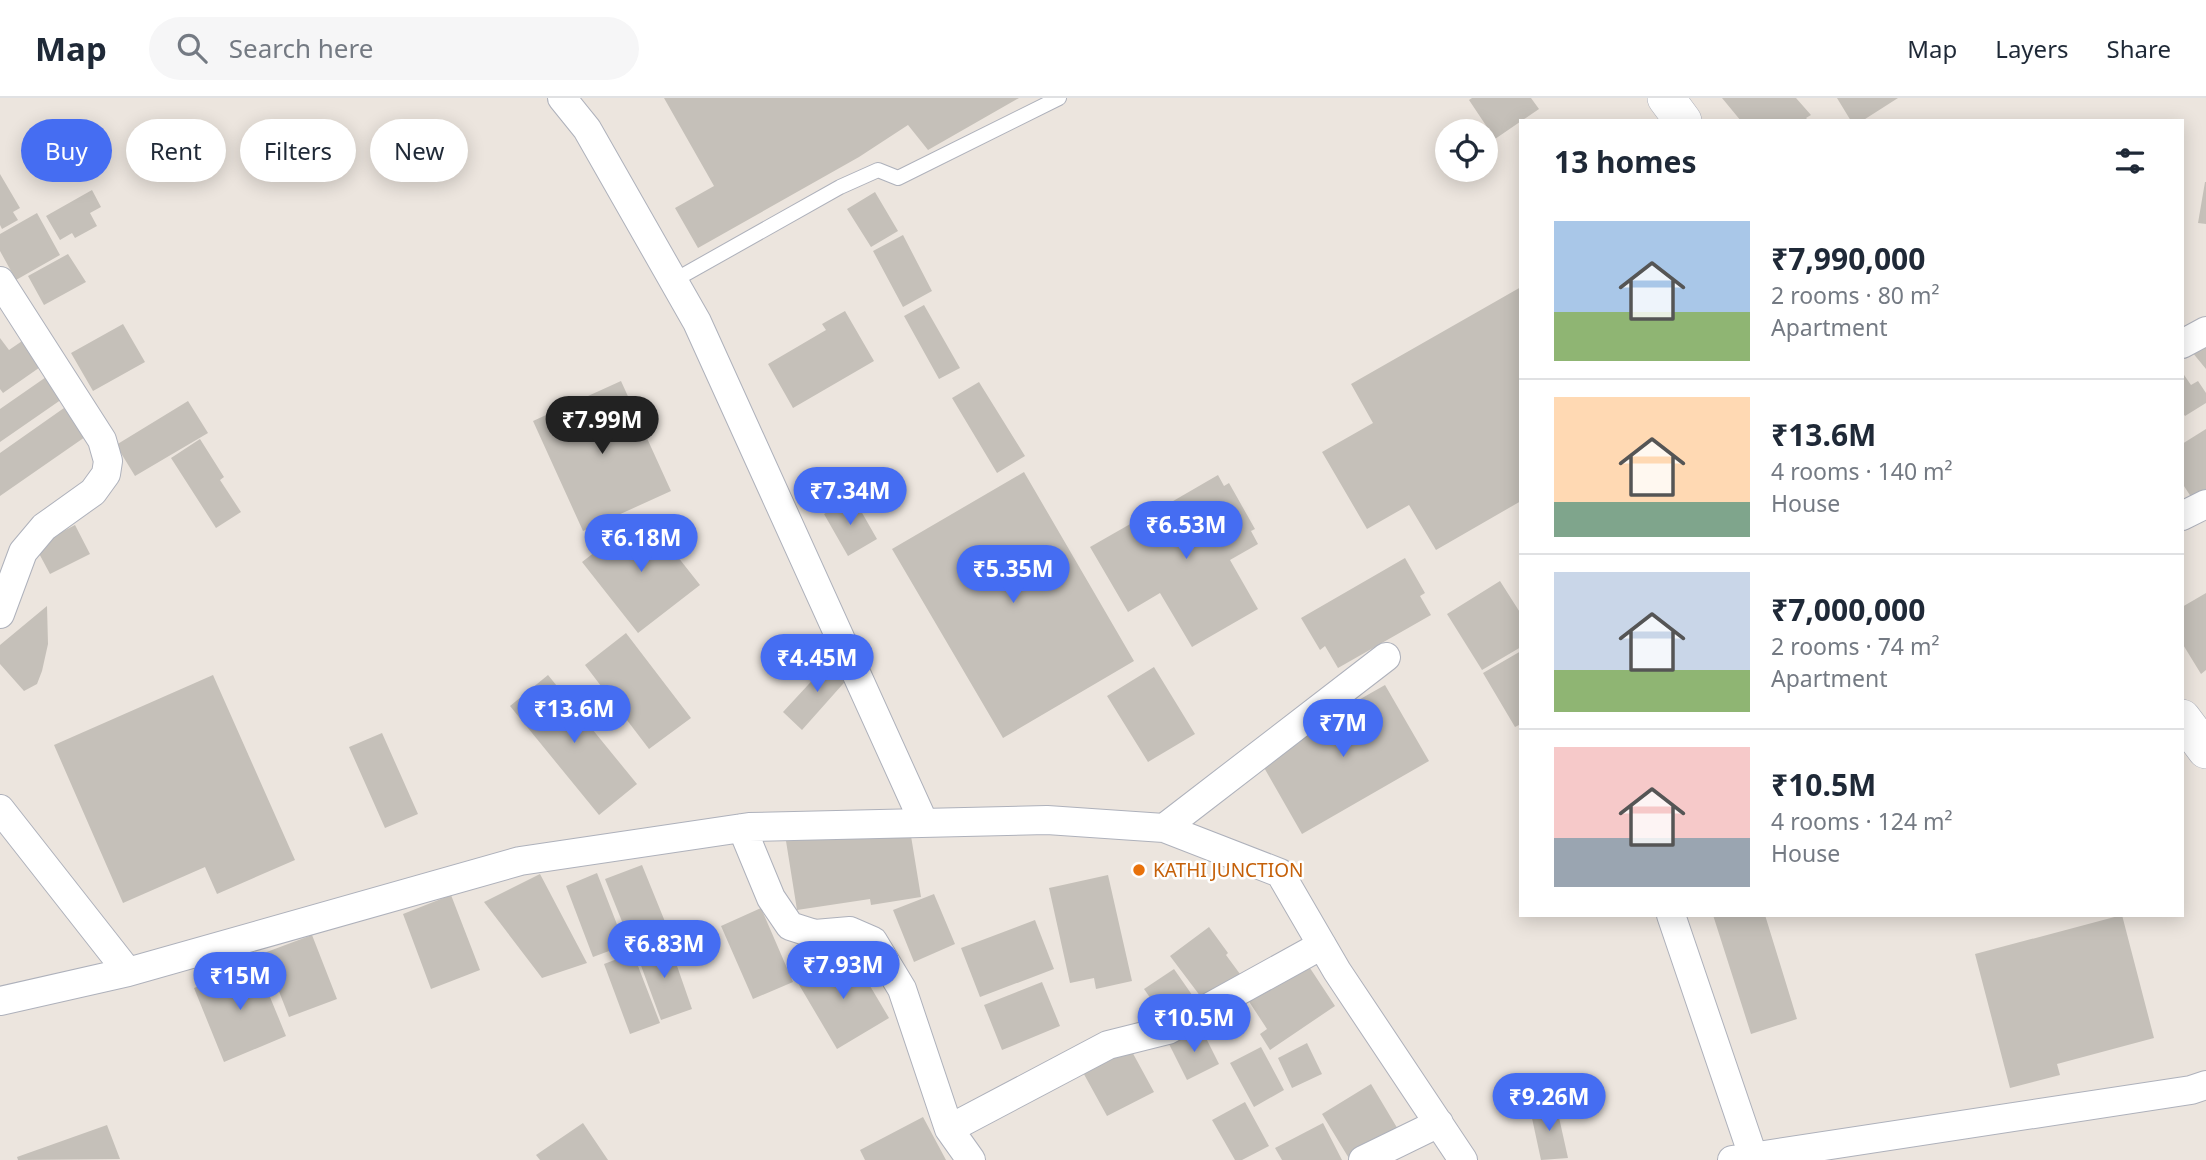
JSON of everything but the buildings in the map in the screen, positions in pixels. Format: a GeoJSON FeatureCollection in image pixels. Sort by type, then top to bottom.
{"type":"FeatureCollection","features":[{"type":"Feature","properties":{"kind":"street"},"geometry":{"type":"LineString","coordinates":[[562,98],[587,129],[697,322],[924,823]]}},
{"type":"Feature","properties":{"kind":"street"},"geometry":{"type":"LineString","coordinates":[[1666,98],[1682,119]]}},
{"type":"Feature","properties":{"kind":"street"},"geometry":{"type":"LineString","coordinates":[[0,281],[102,440],[107,461],[106,474],[93,492],[44,527],[23,552],[8,560],[0,614]]}},
{"type":"Feature","properties":{"kind":"street"},"geometry":{"type":"LineString","coordinates":[[2184,343],[2206,331]]}},
{"type":"Feature","properties":{"kind":"street"},"geometry":{"type":"LineString","coordinates":[[2184,515],[2206,504]]}},
{"type":"Feature","properties":{"kind":"street"},"geometry":{"type":"LineString","coordinates":[[1164,828],[1386,657]]}},
{"type":"Feature","properties":{"kind":"street"},"geometry":{"type":"LineString","coordinates":[[2184,721],[2206,750]]}},
{"type":"Feature","properties":{"kind":"street"},"geometry":{"type":"LineString","coordinates":[[0,809],[128,972]]}},
{"type":"Feature","properties":{"kind":"street"},"geometry":{"type":"LineString","coordinates":[[0,1001],[128,972],[520,862],[742,828],[1047,820],[1164,828],[1280,873],[1337,971],[1452,1147],[1363,1160]]}},
{"type":"Feature","properties":{"kind":"street"},"geometry":{"type":"LineString","coordinates":[[742,828],[771,898],[790,926],[814,934],[850,931],[873,941],[902,989],[949,1129],[971,1160]]}},
{"type":"Feature","properties":{"kind":"street"},"geometry":{"type":"LineString","coordinates":[[1672,917],[1743,1158],[2191,1090],[2206,1085]]}},
{"type":"Feature","properties":{"kind":"street"},"geometry":{"type":"LineString","coordinates":[[949,1129],[1108,1045],[1168,1030],[1322,945]]}},
{"type":"Feature","properties":{"kind":"lane"},"geometry":{"type":"LineString","coordinates":[[673,281],[841,187],[878,170],[898,178],[1059,98]]}},
{"type":"Feature","properties":{"kind":"place","name":"KATHI JUNCTION"},"geometry":{"type":"Point","coordinates":[1139,870]}}]}
